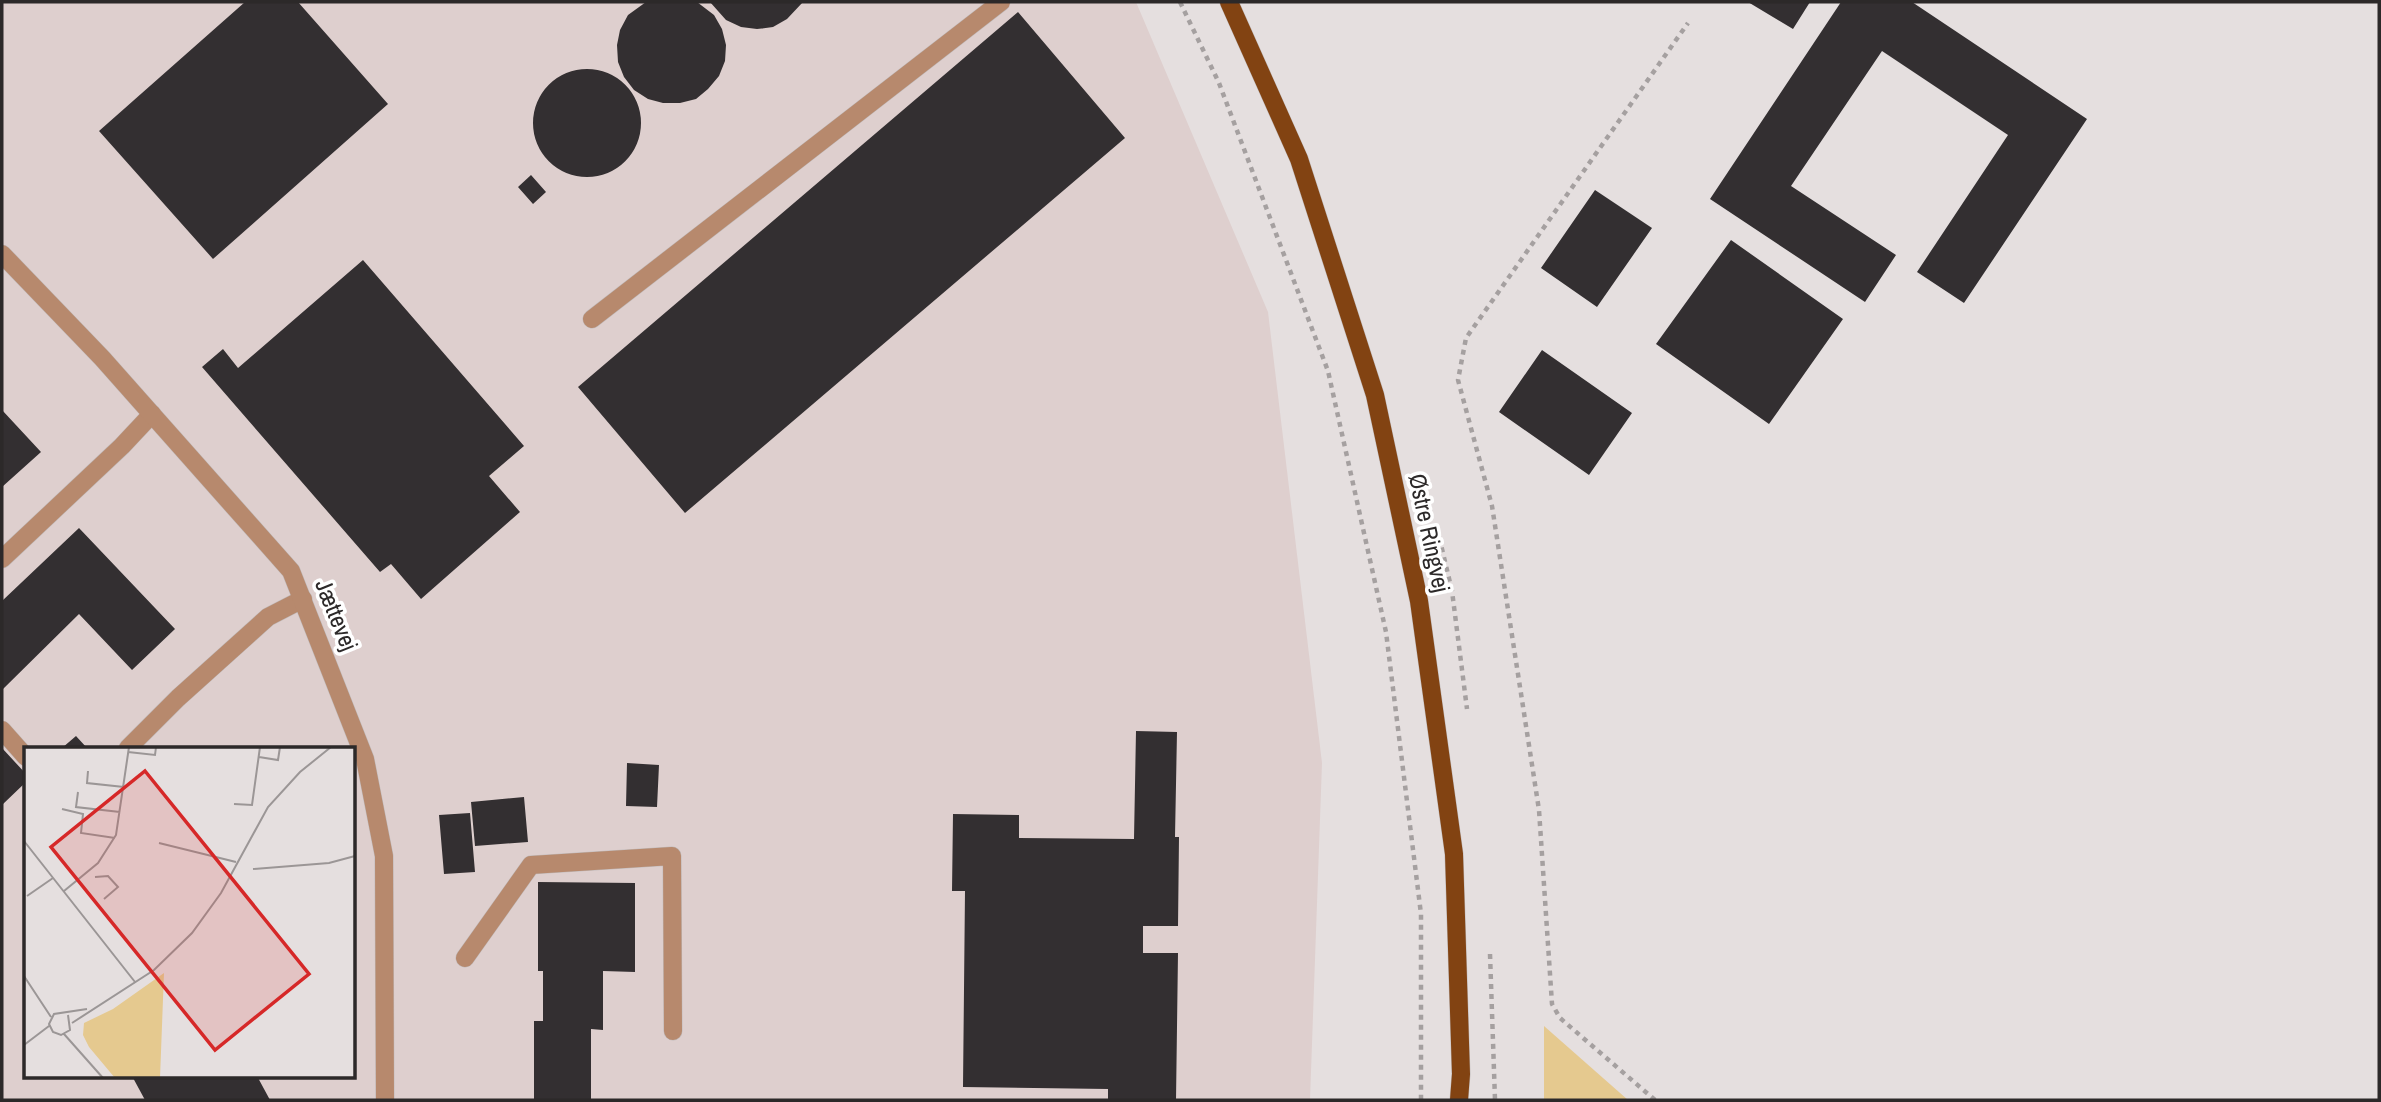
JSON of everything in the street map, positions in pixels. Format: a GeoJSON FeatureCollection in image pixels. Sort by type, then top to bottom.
{"type":"FeatureCollection","features":[{"type":"Feature","properties":{"kind":"main road","name":"Østre Ringvej"},"geometry":{"type":"LineString","coordinates":[[1229,2],[1299,159],[1375,395],[1419,601],[1454,854],[1461,1074],[1459,1100]]}},
{"type":"Feature","properties":{"kind":"street"},"geometry":{"type":"LineString","coordinates":[[592,319],[1001,2]]}},
{"type":"Feature","properties":{"kind":"street","name":"Jættevej"},"geometry":{"type":"LineString","coordinates":[[2,254],[102,358],[291,571],[365,759],[384,856],[385,1100]]}},
{"type":"Feature","properties":{"kind":"street"},"geometry":{"type":"LineString","coordinates":[[2,559],[122,446],[152,414]]}},
{"type":"Feature","properties":{"kind":"street"},"geometry":{"type":"LineString","coordinates":[[129,747],[178,698],[268,617],[303,599]]}},
{"type":"Feature","properties":{"kind":"street"},"geometry":{"type":"LineString","coordinates":[[2,730],[24,755]]}},
{"type":"Feature","properties":{"kind":"street"},"geometry":{"type":"LineString","coordinates":[[466,958],[531,865],[672,856],[673,1031]]}},
{"type":"Feature","properties":{"kind":"path"},"geometry":{"type":"LineString","coordinates":[[1180,2],[1219,83],[1328,371],[1387,632],[1421,914],[1421,1100]]}},
{"type":"Feature","properties":{"kind":"path"},"geometry":{"type":"LineString","coordinates":[[1655,1100],[1560,1018],[1552,1004],[1536,796],[1492,506],[1458,380],[1466,338],[1688,23]]}},
{"type":"Feature","properties":{"kind":"shaded area"},"geometry":{"type":"Polygon","coordinates":[[[2,2],[1136,2],[1268,312],[1322,763],[1310,1100],[2,1100],[2,2]]]}},
{"type":"Feature","properties":{"kind":"shaded area"},"geometry":{"type":"Polygon","coordinates":[[[1544,1026],[1628,1100],[1544,1100],[1544,1026]]]}},
{"type":"Feature","properties":{"kind":"building"},"geometry":{"type":"Polygon","coordinates":[[[245,2],[298,2],[388,104],[213,259],[99,131],[245,2]]]}},
{"type":"Feature","properties":{"kind":"building"},"geometry":{"type":"Polygon","coordinates":[[[646,2],[697,2],[714,15],[722,29],[726,45],[725,61],[719,76],[696,99],[663,103],[648,99],[634,90],[624,77],[618,62],[620,30],[628,15],[646,2]]]}},
{"type":"Feature","properties":{"kind":"building"},"geometry":{"type":"Polygon","coordinates":[[[710,2],[803,2],[787,19],[773,27],[757,29],[741,27],[726,20],[710,2]]]}},
{"type":"Feature","properties":{"kind":"building"},"geometry":{"type":"Polygon","coordinates":[[[1748,2],[1810,2],[1793,29],[1748,2]]]}},
{"type":"Feature","properties":{"kind":"building"},"geometry":{"type":"Polygon","coordinates":[[[1841,2],[1912,2],[2087,119],[1964,303],[1917,272],[2008,135],[1882,51],[1791,186],[1896,255],[1865,302],[1710,199],[1841,2]]]}},
{"type":"Feature","properties":{"kind":"building"},"geometry":{"type":"Polygon","coordinates":[[[1018,12],[1125,138],[685,513],[578,387],[1018,12]]]}},
{"type":"Feature","properties":{"kind":"building"},"geometry":{"type":"Polygon","coordinates":[[[587,69],[608,73],[625,85],[637,102],[641,123],[637,144],[625,161],[608,173],[587,177],[566,173],[549,161],[537,144],[533,123],[537,102],[549,85],[566,73],[587,69]]]}},
{"type":"Feature","properties":{"kind":"building"},"geometry":{"type":"Polygon","coordinates":[[[531,175],[546,192],[533,204],[518,187],[531,175]]]}},
{"type":"Feature","properties":{"kind":"building"},"geometry":{"type":"Polygon","coordinates":[[[1595,190],[1652,228],[1597,307],[1541,268],[1595,190]]]}},
{"type":"Feature","properties":{"kind":"building"},"geometry":{"type":"Polygon","coordinates":[[[1731,240],[1843,319],[1769,424],[1656,344],[1731,240]]]}},
{"type":"Feature","properties":{"kind":"building"},"geometry":{"type":"Polygon","coordinates":[[[363,260],[524,446],[489,476],[520,512],[421,599],[391,564],[380,572],[202,367],[223,349],[238,368],[363,260]]]}},
{"type":"Feature","properties":{"kind":"building"},"geometry":{"type":"Polygon","coordinates":[[[1542,350],[1632,413],[1589,475],[1499,412],[1542,350]]]}},
{"type":"Feature","properties":{"kind":"building"},"geometry":{"type":"Polygon","coordinates":[[[2,410],[41,452],[2,487],[2,410]]]}},
{"type":"Feature","properties":{"kind":"building"},"geometry":{"type":"Polygon","coordinates":[[[79,528],[175,629],[132,670],[79,614],[2,690],[2,601],[79,528]]]}},
{"type":"Feature","properties":{"kind":"building"},"geometry":{"type":"Polygon","coordinates":[[[1136,731],[1177,732],[1175,837],[1179,837],[1178,926],[1143,926],[1143,953],[1178,953],[1176,1100],[1108,1100],[1108,1089],[963,1087],[965,891],[952,891],[953,814],[1019,815],[1019,838],[1134,839],[1136,731]]]}},
{"type":"Feature","properties":{"kind":"building"},"geometry":{"type":"Polygon","coordinates":[[[76,736],[86,747],[63,747],[76,736]]]}},
{"type":"Feature","properties":{"kind":"building"},"geometry":{"type":"Polygon","coordinates":[[[2,748],[24,772],[24,784],[2,805],[2,748]]]}},
{"type":"Feature","properties":{"kind":"building"},"geometry":{"type":"Polygon","coordinates":[[[627,763],[659,765],[657,807],[626,806],[627,763]]]}},
{"type":"Feature","properties":{"kind":"building"},"geometry":{"type":"Polygon","coordinates":[[[524,797],[528,842],[475,846],[471,802],[524,797]]]}},
{"type":"Feature","properties":{"kind":"building"},"geometry":{"type":"Polygon","coordinates":[[[470,813],[475,872],[444,874],[439,815],[470,813]]]}},
{"type":"Feature","properties":{"kind":"building"},"geometry":{"type":"Polygon","coordinates":[[[538,882],[635,883],[635,972],[603,971],[603,1030],[591,1029],[591,1100],[534,1100],[534,1021],[543,1021],[543,971],[538,971],[538,882]]]}},
{"type":"Feature","properties":{"kind":"building"},"geometry":{"type":"Polygon","coordinates":[[[133,1078],[258,1078],[270,1100],[145,1100],[133,1078]]]}}]}
